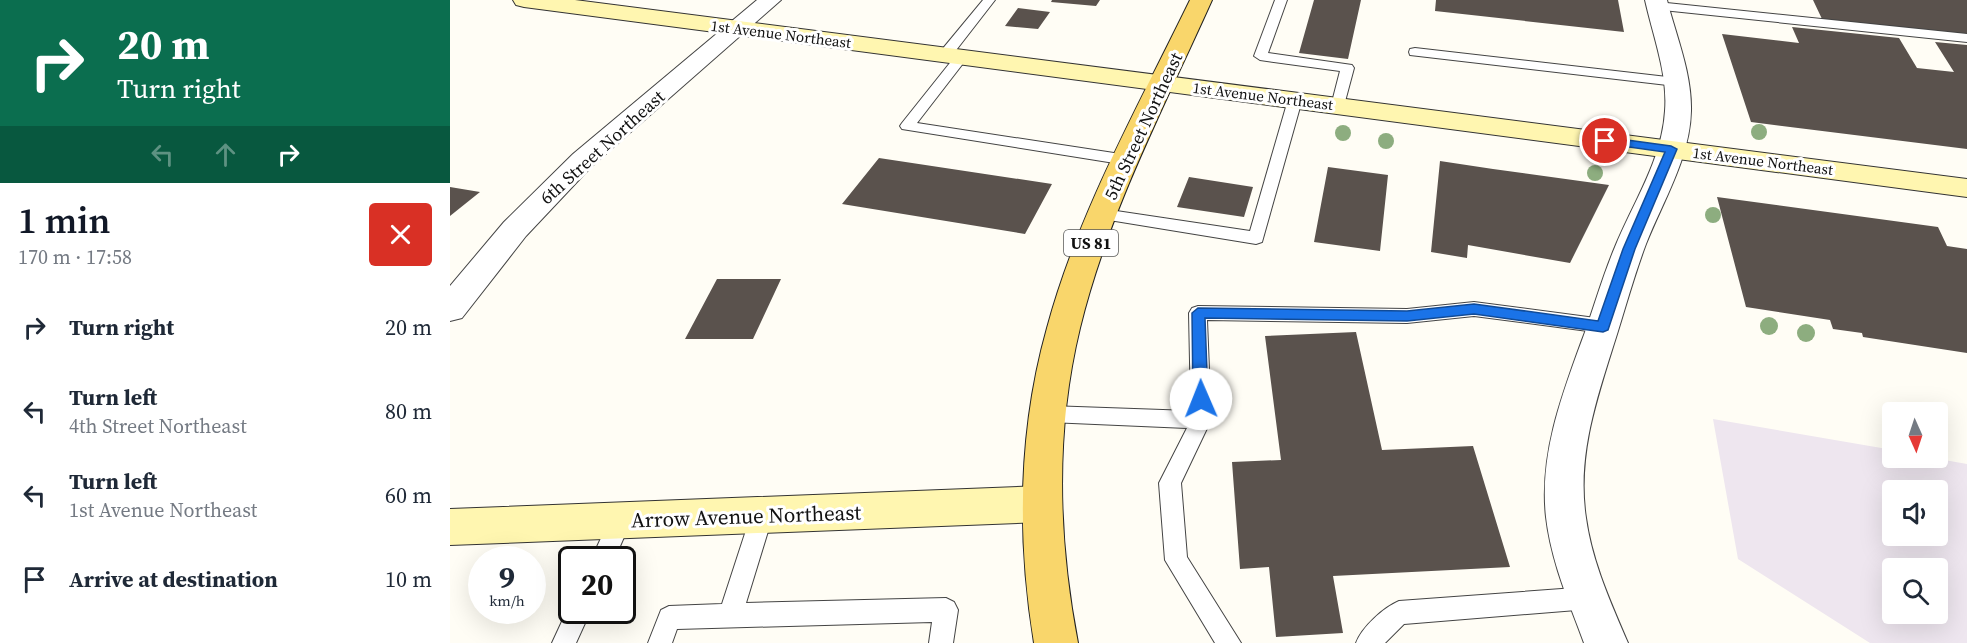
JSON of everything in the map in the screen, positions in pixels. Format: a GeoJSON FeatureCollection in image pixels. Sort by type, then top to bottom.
{"type":"FeatureCollection","features":[{"type":"Feature","properties":{"kind":"main road","name":"1st Avenue Northeast"},"geometry":{"type":"LineString","coordinates":[[524,0],[1967,188]]}},
{"type":"Feature","properties":{"kind":"main road","name":"5th Street Northeast"},"geometry":{"type":"LineString","coordinates":[[1056,643],[1048,593],[1042,504],[1048,414],[1061,340],[1074,289],[1103,214],[1201,0]]}},
{"type":"Feature","properties":{"kind":"main road","name":"Arrow Avenue Northeast"},"geometry":{"type":"LineString","coordinates":[[450,527],[1042,504]]}},
{"type":"Feature","properties":{"kind":"street","name":"6th Street Northeast"},"geometry":{"type":"LineString","coordinates":[[450,309],[525,217],[595,148],[770,0]]}},
{"type":"Feature","properties":{"kind":"street"},"geometry":{"type":"LineString","coordinates":[[1606,643],[1577,566],[1566,519],[1565,451],[1629,249],[1671,149],[1678,112],[1676,82],[1657,3]]}},
{"type":"Feature","properties":{"kind":"lane"},"geometry":{"type":"LineString","coordinates":[[989,0],[906,126],[1127,160]]}},
{"type":"Feature","properties":{"kind":"lane"},"geometry":{"type":"LineString","coordinates":[[1281,0],[1260,56],[1347,68],[1338,106]]}},
{"type":"Feature","properties":{"kind":"lane"},"geometry":{"type":"LineString","coordinates":[[1657,3],[1967,38]]}},
{"type":"Feature","properties":{"kind":"lane"},"geometry":{"type":"LineString","coordinates":[[1415,52],[1676,82]]}},
{"type":"Feature","properties":{"kind":"lane"},"geometry":{"type":"LineString","coordinates":[[1103,214],[1256,238],[1295,100]]}},
{"type":"Feature","properties":{"kind":"lane"},"geometry":{"type":"LineString","coordinates":[[1229,643],[1176,560],[1170,483],[1201,420],[1198,313],[1407,316],[1474,309],[1603,326]]}},
{"type":"Feature","properties":{"kind":"lane"},"geometry":{"type":"LineString","coordinates":[[1048,414],[1201,420]]}},
{"type":"Feature","properties":{"kind":"lane"},"geometry":{"type":"LineString","coordinates":[[730,615],[762,515]]}},
{"type":"Feature","properties":{"kind":"lane"},"geometry":{"type":"LineString","coordinates":[[608,546],[620,521]]}},
{"type":"Feature","properties":{"kind":"lane"},"geometry":{"type":"LineString","coordinates":[[1368,643],[1399,613],[1589,598]]}},
{"type":"Feature","properties":{"kind":"lane"},"geometry":{"type":"LineString","coordinates":[[660,643],[669,618],[946,610],[941,643]]}},
{"type":"Feature","properties":{"kind":"lane"},"geometry":{"type":"LineString","coordinates":[[564,643],[573,624]]}},
{"type":"Feature","properties":{"kind":"shaded area"},"geometry":{"type":"Polygon","coordinates":[[[1713,419],[1882,448],[1882,468],[1948,468],[1948,461],[1967,464],[1967,643],[1870,643],[1738,559],[1713,419]]]}},
{"type":"Feature","properties":{"kind":"building"},"geometry":{"type":"Polygon","coordinates":[[[1052,0],[1100,0],[1096,6],[1051,2],[1052,0]]]}},
{"type":"Feature","properties":{"kind":"building"},"geometry":{"type":"Polygon","coordinates":[[[1314,0],[1361,0],[1348,59],[1299,53],[1314,0]]]}},
{"type":"Feature","properties":{"kind":"building"},"geometry":{"type":"Polygon","coordinates":[[[1436,0],[1618,0],[1624,32],[1435,11],[1436,0]]]}},
{"type":"Feature","properties":{"kind":"building"},"geometry":{"type":"Polygon","coordinates":[[[1813,0],[1967,0],[1967,34],[1822,19],[1813,0]]]}},
{"type":"Feature","properties":{"kind":"building"},"geometry":{"type":"Polygon","coordinates":[[[1018,8],[1050,12],[1038,29],[1005,26],[1018,8]]]}},
{"type":"Feature","properties":{"kind":"building"},"geometry":{"type":"Polygon","coordinates":[[[1792,27],[1899,38],[1917,68],[1954,72],[1935,42],[1967,45],[1967,149],[1751,122],[1722,34],[1799,43],[1792,27]]]}},
{"type":"Feature","properties":{"kind":"building"},"geometry":{"type":"Polygon","coordinates":[[[879,158],[1052,184],[1025,234],[842,204],[879,158]]]}},
{"type":"Feature","properties":{"kind":"building"},"geometry":{"type":"Polygon","coordinates":[[[1440,161],[1609,185],[1570,263],[1468,245],[1467,258],[1431,252],[1440,161]]]}},
{"type":"Feature","properties":{"kind":"building"},"geometry":{"type":"Polygon","coordinates":[[[1328,167],[1388,175],[1380,251],[1314,242],[1328,167]]]}},
{"type":"Feature","properties":{"kind":"building"},"geometry":{"type":"Polygon","coordinates":[[[1189,177],[1253,187],[1244,217],[1177,207],[1189,177]]]}},
{"type":"Feature","properties":{"kind":"building"},"geometry":{"type":"Polygon","coordinates":[[[450,187],[480,192],[450,216],[450,187]]]}},
{"type":"Feature","properties":{"kind":"building"},"geometry":{"type":"Polygon","coordinates":[[[1717,197],[1938,227],[1947,246],[1967,249],[1967,353],[1863,337],[1862,333],[1833,329],[1830,320],[1746,307],[1717,197]]]}},
{"type":"Feature","properties":{"kind":"building"},"geometry":{"type":"Polygon","coordinates":[[[717,279],[781,279],[753,339],[685,339],[717,279]]]}},
{"type":"Feature","properties":{"kind":"building"},"geometry":{"type":"Polygon","coordinates":[[[1356,332],[1382,450],[1473,446],[1510,567],[1333,576],[1343,633],[1276,637],[1269,567],[1240,569],[1232,462],[1281,460],[1265,336],[1356,332]]]}},
{"type":"Feature","properties":{"kind":"route"},"geometry":{"type":"LineString","coordinates":[[1201,399],[1198,313],[1407,316],[1474,309],[1603,326],[1629,249],[1671,149],[1605,141]]}}]}
